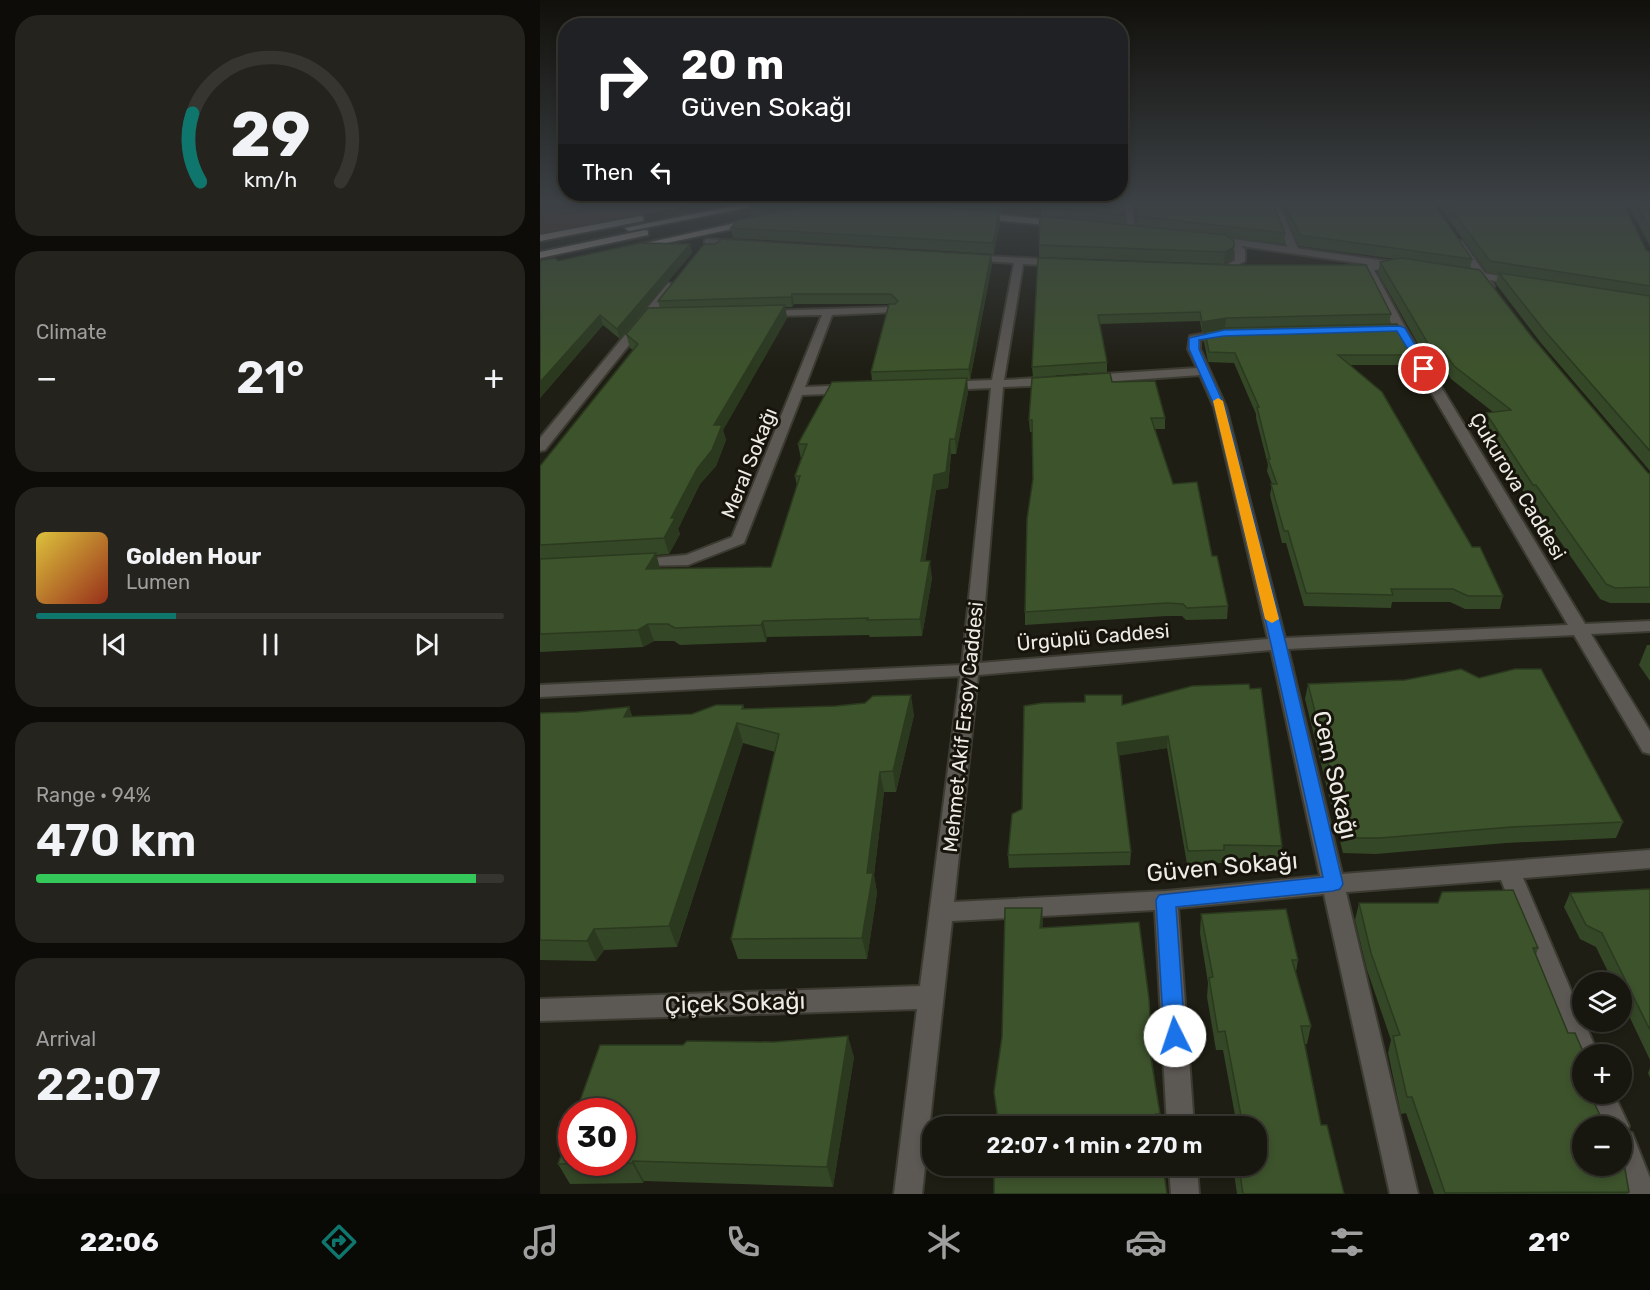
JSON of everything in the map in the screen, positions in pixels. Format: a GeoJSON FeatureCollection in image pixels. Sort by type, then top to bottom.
{"type":"FeatureCollection","features":[{"type":"Feature","properties":{"kind":"street"},"geometry":{"type":"LineString","coordinates":[[959,257],[1070,263]]}},
{"type":"Feature","properties":{"kind":"street"},"geometry":{"type":"LineString","coordinates":[[1226,269],[1240,261],[1240,257]]}},
{"type":"Feature","properties":{"kind":"street"},"geometry":{"type":"LineString","coordinates":[[1334,269],[1402,266],[1342,257]]}},
{"type":"Feature","properties":{"kind":"street"},"geometry":{"type":"LineString","coordinates":[[1468,257],[1494,293]]}},
{"type":"Feature","properties":{"kind":"street","name":"Mehmet Akif Ersoy Caddesi"},"geometry":{"type":"LineString","coordinates":[[908,1194],[970,670],[997,385],[1019,261]]}},
{"type":"Feature","properties":{"kind":"street"},"geometry":{"type":"LineString","coordinates":[[1215,269],[1247,269]]}},
{"type":"Feature","properties":{"kind":"street","name":"Çukurova Caddesi"},"geometry":{"type":"LineString","coordinates":[[1369,269],[1394,329],[1650,747]]}},
{"type":"Feature","properties":{"kind":"street"},"geometry":{"type":"LineString","coordinates":[[540,447],[652,316],[682,272]]}},
{"type":"Feature","properties":{"kind":"street"},"geometry":{"type":"LineString","coordinates":[[1450,272],[1526,283]]}},
{"type":"Feature","properties":{"kind":"street"},"geometry":{"type":"LineString","coordinates":[[748,314],[892,310]]}},
{"type":"Feature","properties":{"kind":"street","name":"Meral Sokağı"},"geometry":{"type":"LineString","coordinates":[[620,564],[688,560],[739,540],[828,312]]}},
{"type":"Feature","properties":{"kind":"street","name":"Cem Sokağı"},"geometry":{"type":"LineString","coordinates":[[1236,333],[1194,338],[1194,349],[1220,407],[1278,644],[1404,1194]]}},
{"type":"Feature","properties":{"kind":"street"},"geometry":{"type":"LineString","coordinates":[[927,387],[997,385],[1205,371]]}},
{"type":"Feature","properties":{"kind":"street"},"geometry":{"type":"LineString","coordinates":[[799,391],[869,389]]}},
{"type":"Feature","properties":{"kind":"street","name":"Ürgüplü Caddesi"},"geometry":{"type":"LineString","coordinates":[[540,692],[970,670],[1278,644],[1650,626]]}},
{"type":"Feature","properties":{"kind":"street","name":"Güven Sokağı"},"geometry":{"type":"LineString","coordinates":[[942,912],[1166,900],[1333,884],[1650,859]]}},
{"type":"Feature","properties":{"kind":"street"},"geometry":{"type":"LineString","coordinates":[[1509,870],[1581,1044]]}},
{"type":"Feature","properties":{"kind":"street"},"geometry":{"type":"LineString","coordinates":[[1166,900],[1179,1116]]}},
{"type":"Feature","properties":{"kind":"street","name":"Çiçek Sokağı"},"geometry":{"type":"LineString","coordinates":[[540,1010],[931,997]]}},
{"type":"Feature","properties":{"kind":"street"},"geometry":{"type":"LineString","coordinates":[[1632,1168],[1642,1194]]}},
{"type":"Feature","properties":{"kind":"street"},"geometry":{"type":"LineString","coordinates":[[1184,1176],[1185,1194]]}},
{"type":"Feature","properties":{"kind":"building"},"geometry":{"type":"Polygon","coordinates":[[[577,257],[679,257],[617,329],[600,315],[540,382],[540,261],[555,258],[558,261],[577,257]]]}},
{"type":"Feature","properties":{"kind":"building"},"geometry":{"type":"Polygon","coordinates":[[[694,257],[991,257],[969,369],[871,372],[889,304],[895,304],[898,301],[891,294],[792,294],[791,297],[658,301],[694,257]]]}},
{"type":"Feature","properties":{"kind":"building"},"geometry":{"type":"Polygon","coordinates":[[[1487,257],[1650,257],[1650,286],[1490,261],[1487,257]]]}},
{"type":"Feature","properties":{"kind":"building"},"geometry":{"type":"Polygon","coordinates":[[[1038,258],[1227,265],[1366,265],[1391,314],[1226,318],[1202,322],[1200,312],[1098,315],[1107,362],[1032,367],[1038,258]]]}},
{"type":"Feature","properties":{"kind":"building"},"geometry":{"type":"Polygon","coordinates":[[[1401,258],[1480,270],[1532,337],[1650,474],[1650,587],[1615,588],[1606,584],[1536,485],[1533,485],[1486,413],[1511,410],[1454,366],[1444,352],[1433,352],[1380,262],[1401,258]]]}},
{"type":"Feature","properties":{"kind":"building"},"geometry":{"type":"Polygon","coordinates":[[[1499,273],[1650,296],[1650,451],[1544,330],[1499,273]]]}},
{"type":"Feature","properties":{"kind":"building"},"geometry":{"type":"Polygon","coordinates":[[[785,305],[714,425],[722,425],[712,450],[697,469],[671,518],[675,518],[664,538],[540,545],[540,466],[638,344],[626,334],[648,308],[785,305]]]}},
{"type":"Feature","properties":{"kind":"building"},"geometry":{"type":"Polygon","coordinates":[[[1397,324],[1415,355],[1338,355],[1382,392],[1472,547],[1480,547],[1503,596],[1468,596],[1453,589],[1391,589],[1393,595],[1306,593],[1288,531],[1284,531],[1271,484],[1277,484],[1268,459],[1270,459],[1257,407],[1259,407],[1235,353],[1209,352],[1205,332],[1226,328],[1397,324]]]}},
{"type":"Feature","properties":{"kind":"building"},"geometry":{"type":"Polygon","coordinates":[[[1110,373],[1112,382],[1155,381],[1165,418],[1151,418],[1173,484],[1197,482],[1212,556],[1217,556],[1228,606],[1187,608],[1183,604],[1167,603],[1025,612],[1027,519],[1033,479],[1032,420],[1029,420],[1032,378],[1110,373]]]}},
{"type":"Feature","properties":{"kind":"building"},"geometry":{"type":"Polygon","coordinates":[[[967,378],[955,439],[950,439],[946,472],[934,475],[921,561],[930,561],[920,619],[763,621],[761,625],[675,628],[668,624],[648,624],[638,630],[540,634],[540,559],[656,553],[646,569],[771,567],[800,476],[795,476],[807,444],[798,444],[832,382],[967,378]]]}},
{"type":"Feature","properties":{"kind":"building"},"geometry":{"type":"Polygon","coordinates":[[[1461,669],[1479,678],[1515,669],[1541,669],[1623,822],[1511,827],[1380,838],[1347,838],[1308,684],[1405,680],[1461,669]]]}},
{"type":"Feature","properties":{"kind":"building"},"geometry":{"type":"Polygon","coordinates":[[[1249,684],[1250,689],[1261,688],[1282,846],[1224,845],[1224,850],[1188,851],[1168,736],[1117,743],[1131,852],[1008,855],[1012,814],[1022,809],[1024,706],[1042,703],[1085,702],[1085,695],[1122,695],[1122,705],[1192,686],[1249,684]]]}},
{"type":"Feature","properties":{"kind":"building"},"geometry":{"type":"Polygon","coordinates":[[[911,695],[893,771],[880,772],[867,873],[873,873],[862,938],[731,939],[779,734],[737,723],[669,926],[594,929],[587,941],[540,940],[540,713],[629,707],[624,717],[692,714],[716,705],[743,705],[742,709],[836,706],[865,703],[873,696],[911,695]]]}},
{"type":"Feature","properties":{"kind":"building"},"geometry":{"type":"Polygon","coordinates":[[[1650,889],[1650,1030],[1632,994],[1632,972],[1621,972],[1602,933],[1586,925],[1570,893],[1650,889]]]}},
{"type":"Feature","properties":{"kind":"building"},"geometry":{"type":"Polygon","coordinates":[[[1513,890],[1538,948],[1533,948],[1568,1033],[1575,1033],[1580,1044],[1572,1044],[1572,1104],[1595,1104],[1600,1116],[1572,1116],[1572,1176],[1626,1176],[1629,1192],[1445,1193],[1412,1097],[1407,1097],[1393,1036],[1400,1035],[1371,953],[1359,903],[1438,903],[1442,892],[1513,890]]]}},
{"type":"Feature","properties":{"kind":"building"},"geometry":{"type":"Polygon","coordinates":[[[1005,908],[1042,908],[1040,928],[1139,922],[1149,999],[1151,1032],[1147,1034],[1160,1114],[1156,1114],[1156,1116],[998,1116],[994,1092],[1002,1037],[1005,908]]]}},
{"type":"Feature","properties":{"kind":"building"},"geometry":{"type":"Polygon","coordinates":[[[1286,909],[1298,960],[1292,960],[1311,1026],[1301,1026],[1321,1125],[1327,1125],[1344,1194],[1243,1194],[1240,1176],[1267,1176],[1267,1116],[1241,1116],[1225,1031],[1218,1032],[1209,978],[1213,977],[1201,914],[1286,909]]]}},
{"type":"Feature","properties":{"kind":"building"},"geometry":{"type":"Polygon","coordinates":[[[848,1036],[827,1167],[636,1161],[636,1098],[581,1098],[600,1045],[683,1045],[687,1041],[773,1042],[848,1036]]]}},
{"type":"Feature","properties":{"kind":"building"},"geometry":{"type":"Polygon","coordinates":[[[994,1176],[1164,1176],[1167,1194],[994,1194],[994,1176]]]}},
{"type":"Feature","properties":{"kind":"slow traffic"},"geometry":{"type":"LineString","coordinates":[[1218,401],[1272,619]]}},
{"type":"Feature","properties":{"kind":"route"},"geometry":{"type":"LineString","coordinates":[[1175,1036],[1166,900],[1333,884],[1278,644],[1220,407],[1194,349],[1194,338],[1224,333],[1400,328],[1424,369]]}}]}
